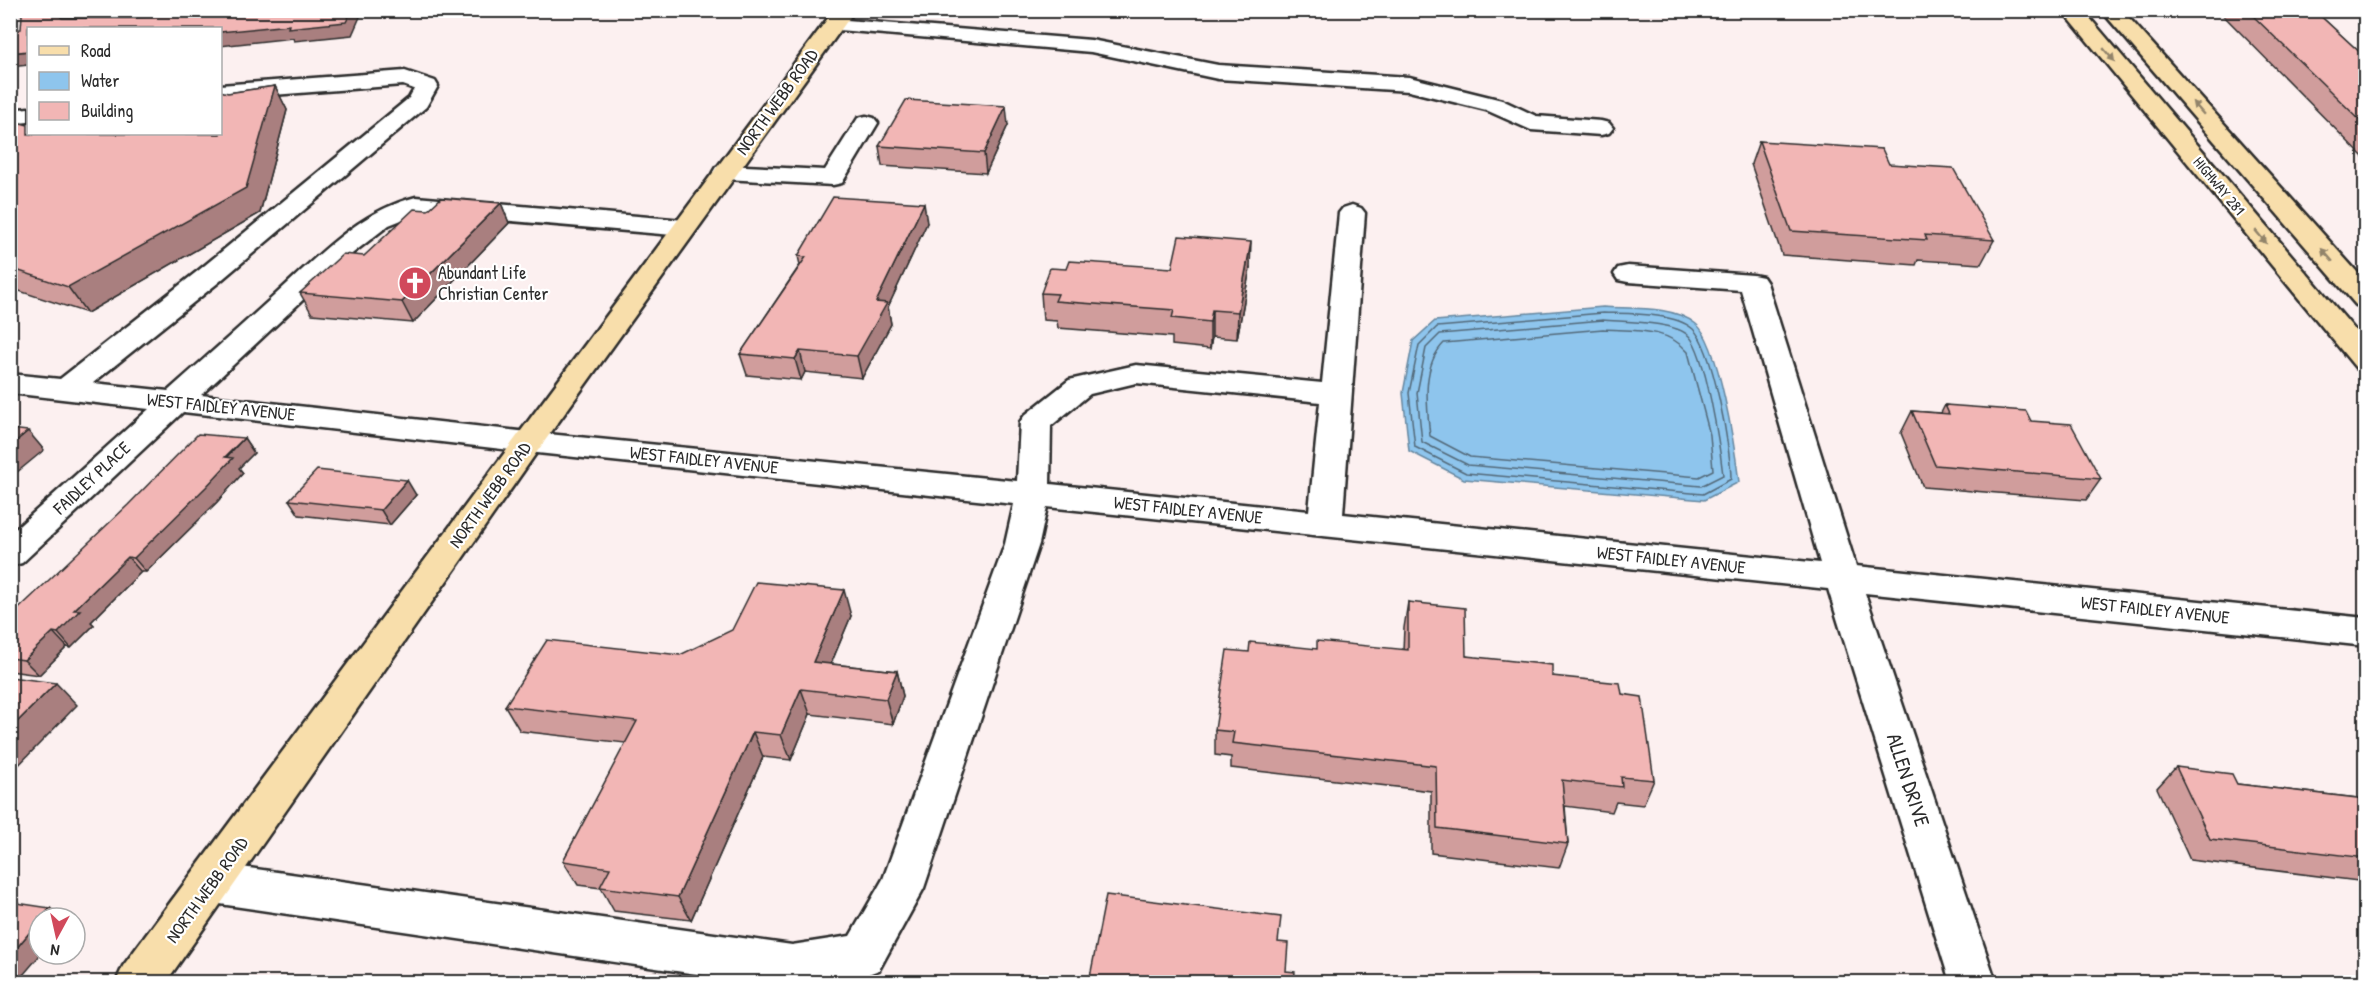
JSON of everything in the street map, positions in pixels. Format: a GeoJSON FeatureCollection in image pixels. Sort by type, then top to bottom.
{"type":"FeatureCollection","features":[{"type":"Feature","properties":{"kind":"main road","name":"HIGHWAY 281"},"geometry":{"type":"LineString","coordinates":[[2072,10],[2366,362]]}},
{"type":"Feature","properties":{"kind":"main road","name":"HIGHWAY 281"},"geometry":{"type":"LineString","coordinates":[[2111,10],[2366,298]]}},
{"type":"Feature","properties":{"kind":"main road","name":"NORTH WEBB ROAD"},"geometry":{"type":"LineString","coordinates":[[139,982],[213,883],[528,442],[839,18]]}},
{"type":"Feature","properties":{"kind":"street"},"geometry":{"type":"LineString","coordinates":[[839,18],[1091,46],[1218,72],[1409,84],[1494,105],[1531,123],[1601,128]]}},
{"type":"Feature","properties":{"kind":"street"},"geometry":{"type":"LineString","coordinates":[[67,389],[209,276],[418,102],[427,86],[405,78],[222,92]]}},
{"type":"Feature","properties":{"kind":"street"},"geometry":{"type":"LineString","coordinates":[[10,117],[27,115]]}},
{"type":"Feature","properties":{"kind":"street"},"geometry":{"type":"LineString","coordinates":[[725,172],[833,178],[866,123]]}},
{"type":"Feature","properties":{"kind":"street","name":"FAIDLEY PLACE"},"geometry":{"type":"LineString","coordinates":[[10,554],[344,248],[380,220],[416,205],[684,228]]}},
{"type":"Feature","properties":{"kind":"street"},"geometry":{"type":"LineString","coordinates":[[1325,524],[1352,213]]}},
{"type":"Feature","properties":{"kind":"street","name":"ALLEN DRIVE"},"geometry":{"type":"LineString","coordinates":[[1628,274],[1753,283],[1842,577],[1973,982]]}},
{"type":"Feature","properties":{"kind":"street"},"geometry":{"type":"LineString","coordinates":[[213,883],[792,967],[863,955],[902,888],[1022,544],[1033,494],[1036,422],[1080,387],[1136,374],[1336,394]]}},
{"type":"Feature","properties":{"kind":"street","name":"WEST FAIDLEY AVENUE"},"geometry":{"type":"LineString","coordinates":[[10,383],[528,442],[2366,632]]}},
{"type":"Feature","properties":{"kind":"water"},"geometry":{"type":"Polygon","coordinates":[[[1603,307],[1664,311],[1687,318],[1696,324],[1712,352],[1719,373],[1739,482],[1704,500],[1464,479],[1409,451],[1403,393],[1413,341],[1435,321],[1603,307]]]}},
{"type":"Feature","properties":{"kind":"building"},"geometry":{"type":"Polygon","coordinates":[[[22,10],[63,10],[60,16],[62,18],[131,18],[207,10],[352,10],[346,22],[222,32],[222,27],[27,27],[27,51],[10,53],[10,30],[21,29],[22,15],[19,13],[22,10]]]}},
{"type":"Feature","properties":{"kind":"building"},"geometry":{"type":"Polygon","coordinates":[[[2247,10],[2314,10],[2366,58],[2366,126],[2247,10]]]}},
{"type":"Feature","properties":{"kind":"building"},"geometry":{"type":"Polygon","coordinates":[[[275,86],[246,188],[68,287],[10,268],[10,120],[27,125],[27,135],[222,135],[222,92],[228,93],[275,86]]]}},
{"type":"Feature","properties":{"kind":"building"},"geometry":{"type":"Polygon","coordinates":[[[906,100],[1006,106],[984,153],[879,146],[906,100]]]}},
{"type":"Feature","properties":{"kind":"building"},"geometry":{"type":"Polygon","coordinates":[[[1759,141],[1882,149],[1889,164],[1953,168],[1994,240],[1925,235],[1927,240],[1791,231],[1759,141]]]}},
{"type":"Feature","properties":{"kind":"building"},"geometry":{"type":"Polygon","coordinates":[[[833,197],[924,203],[876,302],[887,303],[857,356],[800,351],[795,359],[740,354],[806,257],[798,256],[833,197]]]}},
{"type":"Feature","properties":{"kind":"building"},"geometry":{"type":"Polygon","coordinates":[[[441,198],[501,203],[402,302],[300,293],[343,254],[364,256],[414,209],[428,210],[441,198]]]}},
{"type":"Feature","properties":{"kind":"building"},"geometry":{"type":"Polygon","coordinates":[[[1179,236],[1251,242],[1238,312],[1212,310],[1210,322],[1172,318],[1174,310],[1055,301],[1058,294],[1041,293],[1050,268],[1066,269],[1069,261],[1172,268],[1179,236]]]}},
{"type":"Feature","properties":{"kind":"building"},"geometry":{"type":"Polygon","coordinates":[[[1945,405],[2026,411],[2031,421],[2071,424],[2101,479],[1935,465],[1912,411],[1949,414],[1945,405]]]}},
{"type":"Feature","properties":{"kind":"building"},"geometry":{"type":"Polygon","coordinates":[[[10,429],[28,431],[10,446],[10,429]]]}},
{"type":"Feature","properties":{"kind":"building"},"geometry":{"type":"Polygon","coordinates":[[[198,434],[244,438],[225,457],[233,458],[206,487],[134,558],[128,557],[74,610],[80,610],[58,633],[53,632],[24,660],[10,658],[10,617],[128,505],[198,434]]]}},
{"type":"Feature","properties":{"kind":"building"},"geometry":{"type":"Polygon","coordinates":[[[317,470],[407,480],[381,510],[289,500],[317,470]]]}},
{"type":"Feature","properties":{"kind":"building"},"geometry":{"type":"Polygon","coordinates":[[[756,582],[844,590],[813,662],[897,671],[886,699],[801,689],[781,735],[753,732],[678,897],[600,887],[610,868],[563,861],[637,721],[505,706],[547,640],[680,655],[732,630],[756,582]]]}},
{"type":"Feature","properties":{"kind":"building"},"geometry":{"type":"Polygon","coordinates":[[[1408,602],[1465,608],[1466,656],[1552,665],[1552,676],[1620,683],[1622,694],[1642,697],[1654,780],[1621,777],[1622,787],[1562,780],[1568,844],[1437,828],[1436,766],[1232,743],[1234,732],[1215,730],[1227,650],[1249,652],[1250,642],[1317,649],[1317,641],[1408,650],[1408,602]]]}},
{"type":"Feature","properties":{"kind":"building"},"geometry":{"type":"Polygon","coordinates":[[[10,677],[56,683],[10,729],[10,677]]]}},
{"type":"Feature","properties":{"kind":"building"},"geometry":{"type":"Polygon","coordinates":[[[2176,767],[2232,774],[2237,784],[2366,799],[2366,858],[2210,839],[2176,767]]]}},
{"type":"Feature","properties":{"kind":"building"},"geometry":{"type":"Polygon","coordinates":[[[1106,895],[1281,917],[1278,942],[1288,943],[1286,971],[1295,972],[1294,982],[1089,982],[1106,895]]]}},
{"type":"Feature","properties":{"kind":"building"},"geometry":{"type":"Polygon","coordinates":[[[10,902],[37,906],[27,906],[27,935],[10,956],[10,902]]]}},
{"type":"Feature","properties":{"kind":"place","name":"Abundant Life Christian Center"},"geometry":{"type":"Point","coordinates":[415,283]}}]}
